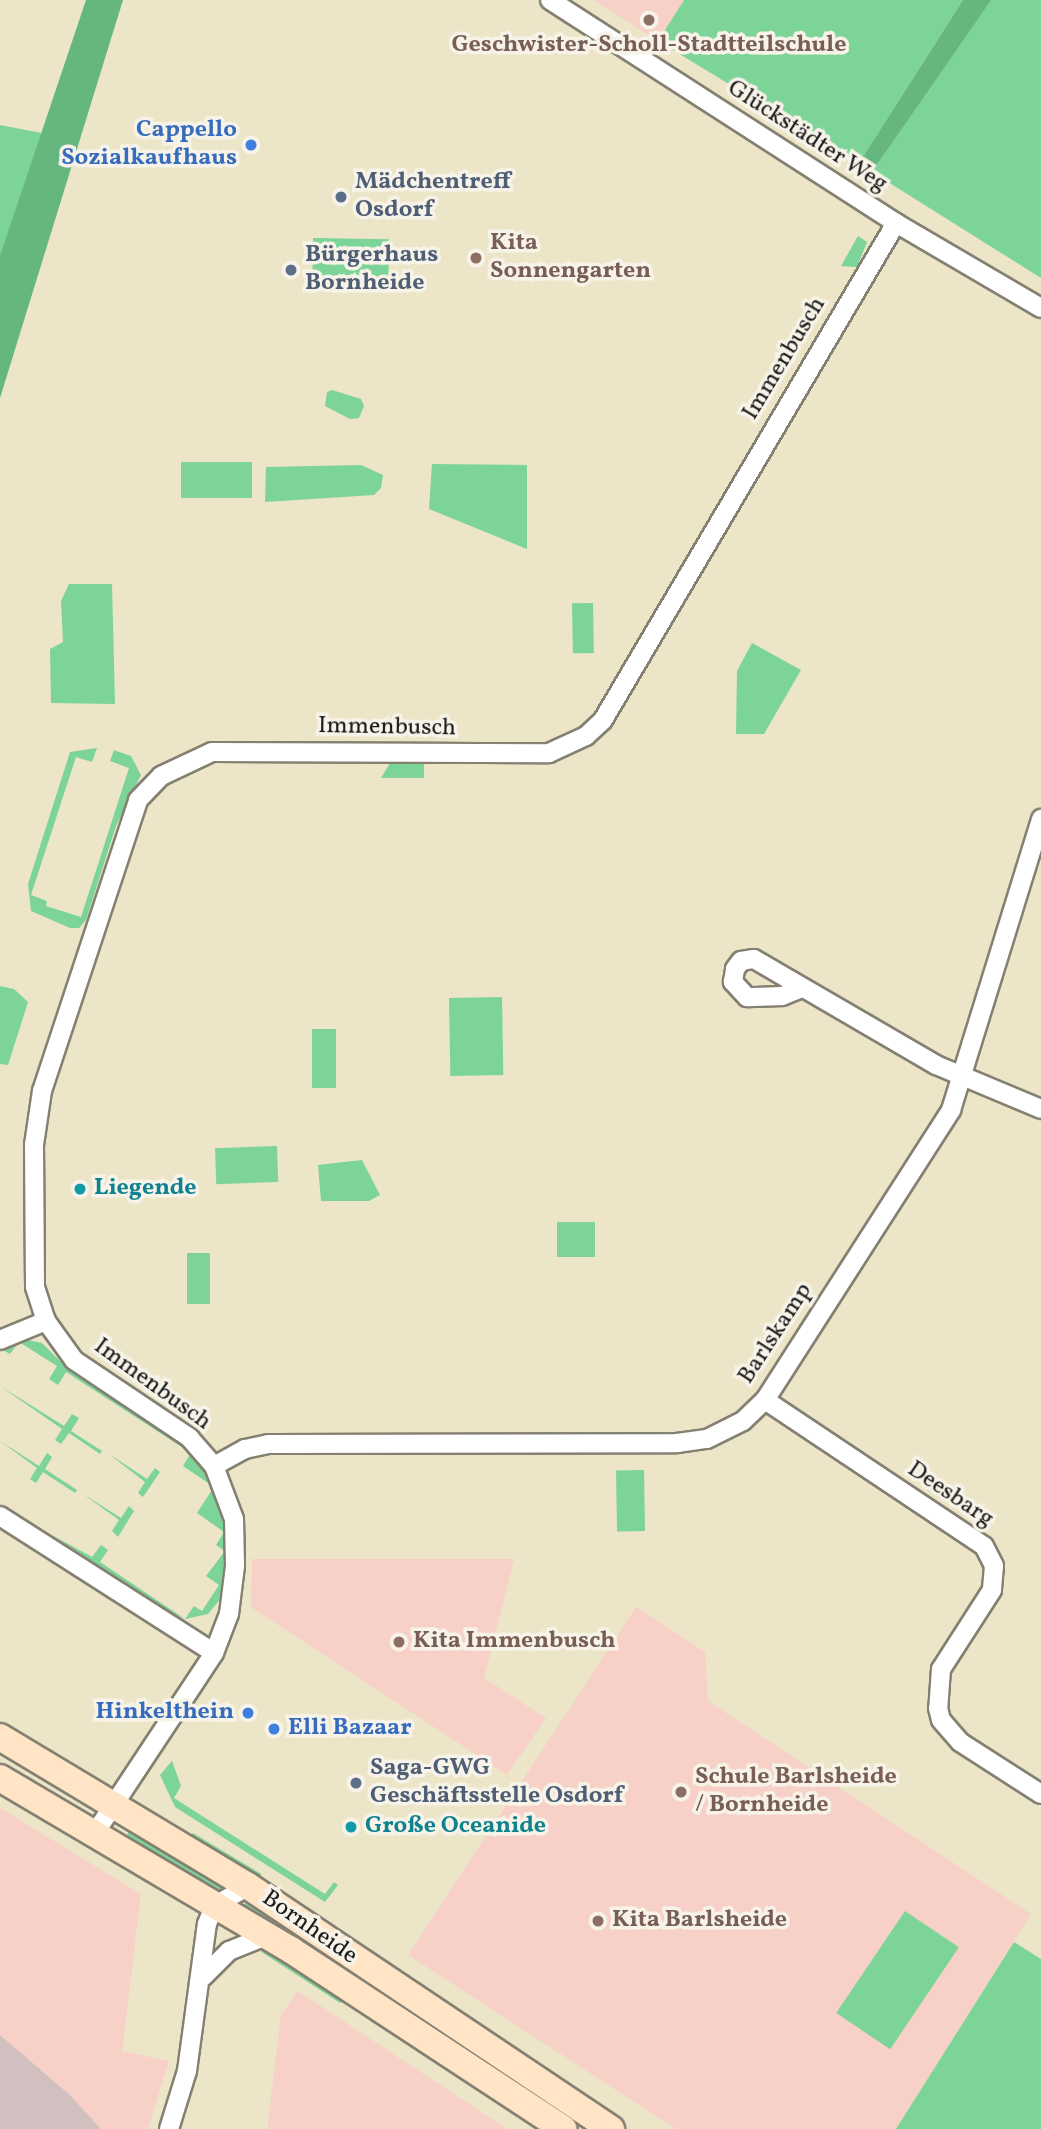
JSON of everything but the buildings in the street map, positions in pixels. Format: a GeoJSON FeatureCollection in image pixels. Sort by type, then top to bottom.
{"type":"FeatureCollection","features":[{"type":"Feature","properties":{"kind":"street","name":"Glückstädter Weg"},"geometry":{"type":"LineString","coordinates":[[550,0],[896,223],[1041,309]]}},
{"type":"Feature","properties":{"kind":"street","name":"Immenbusch"},"geometry":{"type":"LineString","coordinates":[[93,1836],[214,1653],[229,1614],[235,1537],[230,1501],[214,1466],[190,1438],[74,1360],[46,1321],[35,1287],[34,1145],[42,1091],[138,800],[161,776],[212,752],[549,753],[586,736],[603,720],[896,223]]}},
{"type":"Feature","properties":{"kind":"street","name":"Barlskamp"},"geometry":{"type":"LineString","coordinates":[[214,1466],[246,1449],[268,1444],[693,1442],[726,1432],[765,1400],[951,1110],[1041,819]]}},
{"type":"Feature","properties":{"kind":"street"},"geometry":{"type":"LineString","coordinates":[[802,988],[936,1065],[1041,1109]]}},
{"type":"Feature","properties":{"kind":"street"},"geometry":{"type":"LineString","coordinates":[[0,1340],[46,1321]]}},
{"type":"Feature","properties":{"kind":"street","name":"Deesbarg"},"geometry":{"type":"LineString","coordinates":[[765,1400],[984,1546],[993,1566],[992,1590],[941,1669],[938,1707],[942,1720],[960,1742],[1041,1794]]}},
{"type":"Feature","properties":{"kind":"street"},"geometry":{"type":"LineString","coordinates":[[0,1516],[214,1653]]}},
{"type":"Feature","properties":{"kind":"street","name":"Bornheide"},"geometry":{"type":"LineString","coordinates":[[0,1737],[112,1807],[248,1886],[611,2129]]}},
{"type":"Feature","properties":{"kind":"street","name":"Bornheide"},"geometry":{"type":"LineString","coordinates":[[0,1778],[93,1836],[266,1936],[563,2129]]}},
{"type":"Feature","properties":{"kind":"street"},"geometry":{"type":"LineString","coordinates":[[169,2129],[187,2071],[203,1977],[204,1938],[214,1906],[248,1886]]}},
{"type":"Feature","properties":{"kind":"street"},"geometry":{"type":"LineString","coordinates":[[203,1977],[229,1951],[266,1936]]}},
{"type":"Feature","properties":{"kind":"shaded area","name":"Geschwister-Scholl-Stadtteilschule"},"geometry":{"type":"Polygon","coordinates":[[[594,0],[684,0],[658,41],[594,0]]]}},
{"type":"Feature","properties":{"kind":"shaded area","name":"Kita Immenbusch"},"geometry":{"type":"Polygon","coordinates":[[[252,1559],[514,1559],[484,1678],[546,1718],[507,1775],[251,1607],[252,1559]]]}},
{"type":"Feature","properties":{"kind":"shaded area","name":"Schule Barlsheide / Bornheide"},"geometry":{"type":"Polygon","coordinates":[[[636,1607],[705,1652],[708,1701],[1031,1914],[896,2129],[676,2129],[408,1955],[636,1607]]]}},
{"type":"Feature","properties":{"kind":"shaded area"},"geometry":{"type":"Polygon","coordinates":[[[0,1808],[141,1894],[122,2051],[169,2061],[148,2129],[101,2129],[70,2095],[0,2035],[0,1808]]]}},
{"type":"Feature","properties":{"kind":"shaded area"},"geometry":{"type":"Polygon","coordinates":[[[298,1991],[507,2129],[267,2129],[281,2015],[298,1991]]]}},
{"type":"Feature","properties":{"kind":"shaded area"},"geometry":{"type":"Polygon","coordinates":[[[0,2035],[70,2095],[101,2129],[0,2129],[0,2035]]]}},
{"type":"Feature","properties":{"kind":"green space"},"geometry":{"type":"Polygon","coordinates":[[[86,0],[123,0],[0,398],[0,256],[86,0]]]}},
{"type":"Feature","properties":{"kind":"green space"},"geometry":{"type":"Polygon","coordinates":[[[684,0],[963,0],[859,163],[658,41],[684,0]]]}},
{"type":"Feature","properties":{"kind":"green space"},"geometry":{"type":"Polygon","coordinates":[[[963,0],[991,0],[872,172],[859,163],[963,0]]]}},
{"type":"Feature","properties":{"kind":"green space"},"geometry":{"type":"Polygon","coordinates":[[[990,0],[1041,0],[1041,278],[872,172],[990,0]]]}},
{"type":"Feature","properties":{"kind":"green space"},"geometry":{"type":"Polygon","coordinates":[[[0,125],[47,134],[0,257],[0,125]]]}},
{"type":"Feature","properties":{"kind":"green space"},"geometry":{"type":"Polygon","coordinates":[[[858,236],[867,242],[857,267],[841,266],[858,236]]]}},
{"type":"Feature","properties":{"kind":"green space"},"geometry":{"type":"Polygon","coordinates":[[[313,238],[389,239],[388,288],[312,287],[313,238]]]}},
{"type":"Feature","properties":{"kind":"green space"},"geometry":{"type":"Polygon","coordinates":[[[332,390],[361,399],[364,406],[359,418],[350,419],[325,406],[327,392],[332,390]]]}},
{"type":"Feature","properties":{"kind":"green space"},"geometry":{"type":"Polygon","coordinates":[[[181,462],[252,462],[252,498],[181,498],[181,462]]]}},
{"type":"Feature","properties":{"kind":"green space"},"geometry":{"type":"Polygon","coordinates":[[[432,464],[527,465],[527,549],[429,509],[432,464]]]}},
{"type":"Feature","properties":{"kind":"green space"},"geometry":{"type":"Polygon","coordinates":[[[361,465],[383,475],[381,488],[374,495],[265,502],[266,467],[361,465]]]}},
{"type":"Feature","properties":{"kind":"green space"},"geometry":{"type":"Polygon","coordinates":[[[69,584],[112,584],[115,704],[51,703],[50,649],[63,642],[61,601],[69,584]]]}},
{"type":"Feature","properties":{"kind":"green space"},"geometry":{"type":"Polygon","coordinates":[[[572,603],[593,603],[594,653],[573,653],[572,603]]]}},
{"type":"Feature","properties":{"kind":"green space"},"geometry":{"type":"Polygon","coordinates":[[[752,643],[801,670],[764,734],[736,734],[737,671],[752,643]]]}},
{"type":"Feature","properties":{"kind":"green space"},"geometry":{"type":"Polygon","coordinates":[[[97,748],[92,762],[76,757],[31,895],[47,901],[46,906],[81,917],[129,768],[110,761],[114,750],[131,756],[141,775],[116,826],[86,920],[79,928],[70,928],[31,911],[28,884],[70,752],[97,748]]]}},
{"type":"Feature","properties":{"kind":"green space"},"geometry":{"type":"Polygon","coordinates":[[[390,763],[424,763],[424,778],[381,778],[390,763]]]}},
{"type":"Feature","properties":{"kind":"green space"},"geometry":{"type":"Polygon","coordinates":[[[0,986],[14,989],[28,1002],[8,1065],[0,1064],[0,986]]]}},
{"type":"Feature","properties":{"kind":"green space"},"geometry":{"type":"Polygon","coordinates":[[[502,997],[503,1075],[450,1076],[449,998],[502,997]]]}},
{"type":"Feature","properties":{"kind":"green space"},"geometry":{"type":"Polygon","coordinates":[[[312,1029],[336,1029],[336,1088],[312,1088],[312,1029]]]}},
{"type":"Feature","properties":{"kind":"green space"},"geometry":{"type":"Polygon","coordinates":[[[277,1146],[278,1182],[216,1184],[215,1148],[277,1146]]]}},
{"type":"Feature","properties":{"kind":"green space"},"geometry":{"type":"Polygon","coordinates":[[[362,1160],[380,1195],[369,1201],[321,1201],[318,1165],[362,1160]]]}},
{"type":"Feature","properties":{"kind":"green space"},"geometry":{"type":"Polygon","coordinates":[[[557,1222],[595,1222],[595,1257],[557,1257],[557,1222]]]}},
{"type":"Feature","properties":{"kind":"green space"},"geometry":{"type":"Polygon","coordinates":[[[187,1253],[210,1253],[210,1304],[187,1304],[187,1253]]]}},
{"type":"Feature","properties":{"kind":"green space"},"geometry":{"type":"Polygon","coordinates":[[[18,1338],[42,1343],[71,1372],[177,1441],[192,1453],[213,1487],[183,1466],[191,1453],[66,1372],[58,1385],[49,1379],[57,1366],[19,1342],[10,1354],[1,1349],[18,1338]]]}},
{"type":"Feature","properties":{"kind":"green space"},"geometry":{"type":"Polygon","coordinates":[[[0,1386],[64,1426],[72,1414],[79,1418],[71,1431],[102,1451],[100,1454],[69,1433],[61,1444],[55,1440],[62,1429],[0,1386]]]}},
{"type":"Feature","properties":{"kind":"green space"},"geometry":{"type":"Polygon","coordinates":[[[0,1441],[39,1466],[47,1453],[52,1457],[45,1469],[77,1490],[75,1493],[43,1472],[36,1483],[30,1479],[37,1468],[0,1441]]]}},
{"type":"Feature","properties":{"kind":"green space"},"geometry":{"type":"Polygon","coordinates":[[[109,1454],[147,1479],[155,1468],[160,1472],[143,1497],[138,1493],[145,1482],[109,1454]]]}},
{"type":"Feature","properties":{"kind":"green space"},"geometry":{"type":"Polygon","coordinates":[[[616,1470],[644,1470],[645,1531],[617,1531],[616,1470]]]}},
{"type":"Feature","properties":{"kind":"green space"},"geometry":{"type":"Polygon","coordinates":[[[214,1487],[219,1497],[226,1531],[225,1551],[216,1545],[224,1532],[197,1513],[214,1487]]]}},
{"type":"Feature","properties":{"kind":"green space"},"geometry":{"type":"Polygon","coordinates":[[[83,1494],[121,1518],[129,1506],[134,1511],[118,1537],[112,1531],[119,1520],[83,1494]]]}},
{"type":"Feature","properties":{"kind":"green space"},"geometry":{"type":"Polygon","coordinates":[[[52,1535],[92,1557],[101,1545],[108,1550],[100,1562],[185,1619],[167,1611],[52,1535]]]}},
{"type":"Feature","properties":{"kind":"green space"},"geometry":{"type":"Polygon","coordinates":[[[225,1551],[222,1597],[208,1614],[185,1619],[194,1606],[202,1611],[219,1585],[206,1576],[225,1551]]]}},
{"type":"Feature","properties":{"kind":"green space"},"geometry":{"type":"Polygon","coordinates":[[[172,1761],[181,1786],[174,1798],[325,1894],[334,1882],[338,1885],[325,1902],[175,1807],[160,1775],[172,1761]]]}},
{"type":"Feature","properties":{"kind":"green space"},"geometry":{"type":"Polygon","coordinates":[[[128,1832],[135,1832],[227,1886],[215,1893],[127,1839],[128,1832]]]}},
{"type":"Feature","properties":{"kind":"green space"},"geometry":{"type":"Polygon","coordinates":[[[193,1833],[262,1874],[258,1880],[189,1839],[193,1833]]]}},
{"type":"Feature","properties":{"kind":"green space"},"geometry":{"type":"Polygon","coordinates":[[[253,1902],[370,1977],[362,1989],[235,1906],[253,1902]]]}},
{"type":"Feature","properties":{"kind":"green space"},"geometry":{"type":"Polygon","coordinates":[[[905,1911],[959,1947],[890,2049],[836,2013],[905,1911]]]}},
{"type":"Feature","properties":{"kind":"green space"},"geometry":{"type":"Polygon","coordinates":[[[1014,1942],[1041,1959],[1041,2129],[896,2129],[1014,1942]]]}},
{"type":"Feature","properties":{"kind":"green space"},"geometry":{"type":"Polygon","coordinates":[[[260,1951],[296,1959],[296,1970],[345,2001],[340,2003],[260,1951]]]}},
{"type":"Feature","properties":{"kind":"place","name":"Geschwister-Scholl-Stadtteilschule"},"geometry":{"type":"Point","coordinates":[649,20]}},
{"type":"Feature","properties":{"kind":"place","name":"Cappello Sozialkaufhaus"},"geometry":{"type":"Point","coordinates":[251,145]}},
{"type":"Feature","properties":{"kind":"place","name":"Mädchentreff Osdorf"},"geometry":{"type":"Point","coordinates":[341,197]}},
{"type":"Feature","properties":{"kind":"place","name":"Kita Sonnengarten"},"geometry":{"type":"Point","coordinates":[476,258]}},
{"type":"Feature","properties":{"kind":"place","name":"Bürgerhaus Bornheide"},"geometry":{"type":"Point","coordinates":[291,270]}},
{"type":"Feature","properties":{"kind":"place","name":"Liegende"},"geometry":{"type":"Point","coordinates":[80,1189]}},
{"type":"Feature","properties":{"kind":"place","name":"Kita Immenbusch"},"geometry":{"type":"Point","coordinates":[399,1642]}},
{"type":"Feature","properties":{"kind":"place","name":"Hinkelthein"},"geometry":{"type":"Point","coordinates":[248,1713]}},
{"type":"Feature","properties":{"kind":"place","name":"Elli Bazaar"},"geometry":{"type":"Point","coordinates":[274,1729]}},
{"type":"Feature","properties":{"kind":"place","name":"Saga-GWG Geschäftsstelle Osdorf"},"geometry":{"type":"Point","coordinates":[356,1783]}},
{"type":"Feature","properties":{"kind":"place","name":"Schule Barlsheide / Bornheide"},"geometry":{"type":"Point","coordinates":[681,1792]}},
{"type":"Feature","properties":{"kind":"place","name":"Große Oceanide"},"geometry":{"type":"Point","coordinates":[351,1827]}},
{"type":"Feature","properties":{"kind":"place","name":"Kita Barlsheide"},"geometry":{"type":"Point","coordinates":[598,1921]}}]}
